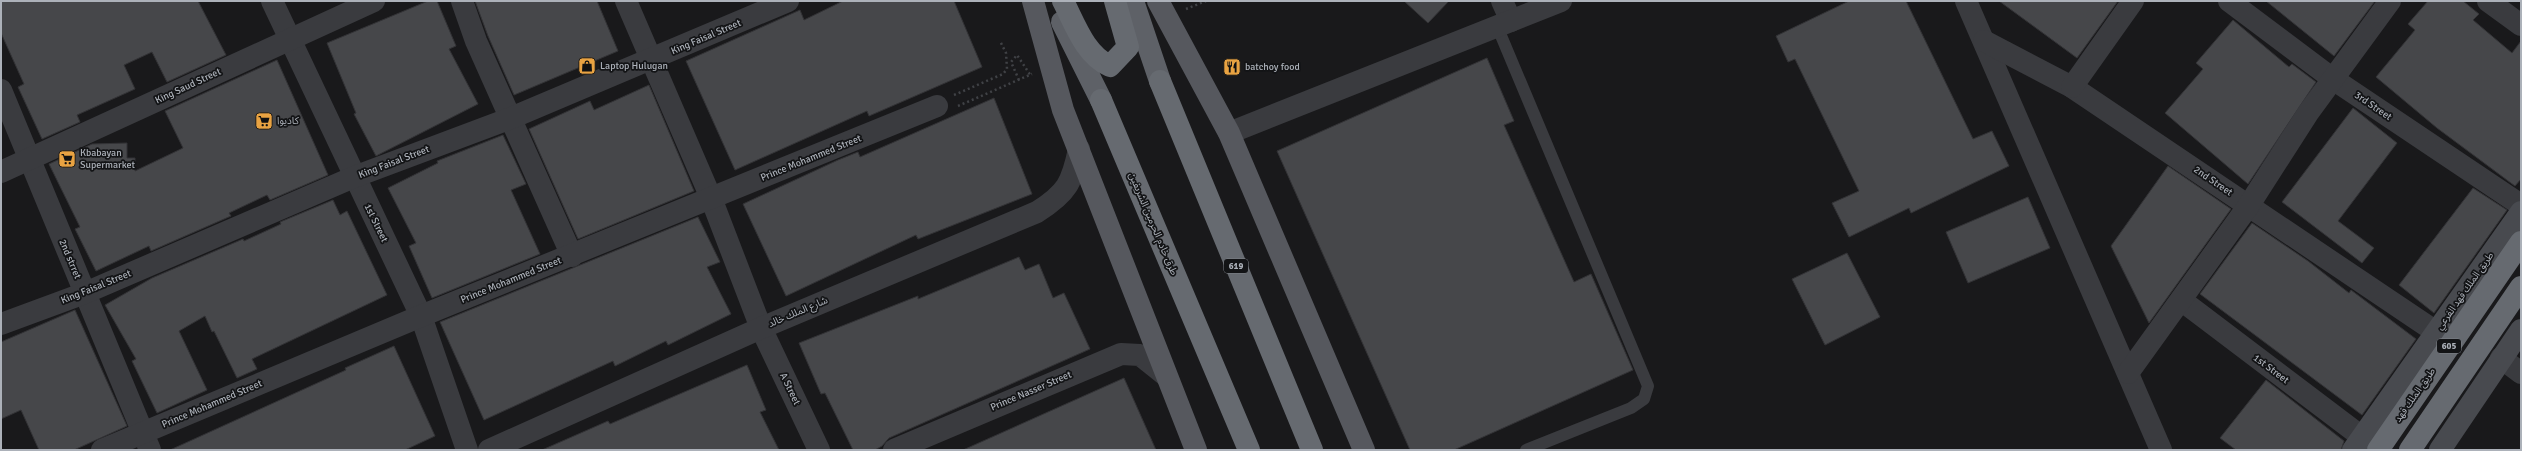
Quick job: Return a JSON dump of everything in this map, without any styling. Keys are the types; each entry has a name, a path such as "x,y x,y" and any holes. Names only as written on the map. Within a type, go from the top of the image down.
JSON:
{"highway":[{"name":"طرق خادم الحرمين الشريفين","path":"1052,1 1101,100 1249,450"},
{"path":"1063,1 1083,41 1099,62 1110,66 1128,47 1115,1"},
{"name":"619","path":"1133,1 1160,81 1312,450"},
{"name":"طريق الملك فهد","path":"2364,446 2521,242"},
{"name":"605","path":"2410,450 2521,287"}],"main road":[{"path":"1033,1 1063,110 1194,448"},
{"path":"1158,1 1229,134 1364,450"},
{"name":"طريق الملك فهد الفرعي","path":"2364,446 2436,332 2521,212"},
{"path":"2440,450 2521,330"}],"street":[{"name":"1st Street","path":"272,1 421,316 467,450"},
{"name":"King Saud Street","path":"1,172 28,161 290,38 374,1"},
{"path":"462,1 476,41 512,118 572,256"},
{"name":"A Street","path":"626,1 711,198 761,328 819,450"},
{"name":"King Faisal Street","path":"1,324 85,293 354,177 512,118 652,60 788,1"},
{"path":"1502,1 1504,24"},
{"path":"1229,134 1561,1"},
{"path":"1966,1 2161,450"},
{"path":"2072,87 2133,1"},
{"name":"3rd Street","path":"2229,1 2333,79 2521,205"},
{"path":"2128,373 2248,205 2308,113 2390,1"},
{"path":"2488,1 2521,25"},
{"name":"2nd Street","path":"1984,41 2072,87 2436,332"},
{"name":"2nd strret","path":"1,90 28,161 85,293 146,442"},
{"name":"Prince Mohammed Street","path":"102,450 146,442 421,316 572,256 929,109"},
{"name":"شارع الملك خالد","path":"489,450 761,328 1037,212 1052,203 1066,189 1073,179 1078,149"},
{"name":"1st Street","path":"2180,300 2364,446"},
{"name":"Prince Nasser Street","path":"894,450 1121,354 1140,355 1165,375"},
{"path":"2501,358 2521,373"}],"lane":[{"path":"1504,24 1648,386 1644,399 1632,408 1526,450"}],"path":[{"path":"1019,80 1011,62 1017,55 1022,60 1033,81"}],"building":[{"path":"1,1 198,1 226,55 167,82 152,52 124,65 135,89 77,115 80,122 42,139 18,87 24,84 1,33"},
{"path":"428,1 437,1 456,46 449,49 478,104 376,156 354,114 356,113 327,43"},
{"path":"475,1 597,1 618,51 514,95 488,36"},
{"path":"843,1 954,1 982,67 869,116 867,111 735,170 686,61 800,10 804,20"},
{"path":"1404,1 1449,1 1428,23"},
{"path":"1849,1 1906,1 1973,139 1992,131 2009,166 1911,213 1909,208 1849,237 1832,203 1859,191 1795,59 1788,62 1776,36"},
{"path":"1999,1 2118,1 2077,58"},
{"path":"2266,1 2375,1 2334,56"},
{"path":"2428,1 2463,1 2479,14 2473,20 2512,53 2521,41 2521,179 2515,186 2437,128 2376,77 2415,30 2408,24"},
{"path":"2233,20 2289,67 2292,64 2316,82 2248,184 2165,113 2203,69 2196,63"},
{"path":"1487,58 1514,121 1504,125 1574,282 1591,274 1633,370 1454,450 1410,450 1277,151"},
{"path":"277,60 328,175 270,200 267,195 229,213 231,216 151,251 149,246 96,271 75,229 80,227 49,164 92,144 127,143 127,158 135,158 135,171 183,148 165,111"},
{"path":"649,85 694,191 578,239 529,129 590,101 594,110"},
{"path":"994,98 1032,194 918,239 916,235 786,296 743,204 838,160 858,152 860,157"},
{"path":"2353,108 2397,143 2338,221 2374,248 2362,263 2282,202"},
{"path":"503,135 526,184 511,190 540,254 432,298 409,246 416,243 388,188 438,163 437,161"},
{"path":"2168,166 2231,209 2149,323 2111,246"},
{"path":"2473,188 2507,210 2434,313 2399,285"},
{"path":"2028,197 2050,248 1968,283 1946,232"},
{"path":"333,200 340,215 347,211 387,295 252,359 257,369 237,378 205,316 179,331 207,390 157,413 132,361 136,359 105,305 152,278 243,239 244,241 281,224 280,222"},
{"path":"698,217 720,262 707,267 731,314 668,345 666,341 615,366 613,361 484,420 440,322"},
{"path":"2252,223 2308,261 2349,293 2351,290 2416,339 2362,415 2200,294"},
{"path":"1847,253 1880,317 1825,345 1792,279"},
{"path":"1019,257 1025,270 1039,264 1053,298 1064,293 1090,349 889,438 882,446 875,450 853,450 825,393 821,394 799,343 918,296 918,299"},
{"path":"75,310 127,426 74,450 39,450 21,410 1,419 1,342"},
{"path":"394,346 435,436 405,450 170,450 346,370 345,368"},
{"path":"747,365 766,410 760,412 779,450 542,450 608,421 610,424"},
{"path":"1124,378 1156,450 963,450"},
{"path":"2266,380 2344,441 2341,450 2236,450 2220,438"}],"place":[{"name":"Laptop Hulugan","path":"587,66"},
{"name":"batchoy food","path":"1232,67"},
{"name":"كاديوا","path":"264,121"},
{"name":"Kbabayan Supermarket","path":"67,159"}]}
